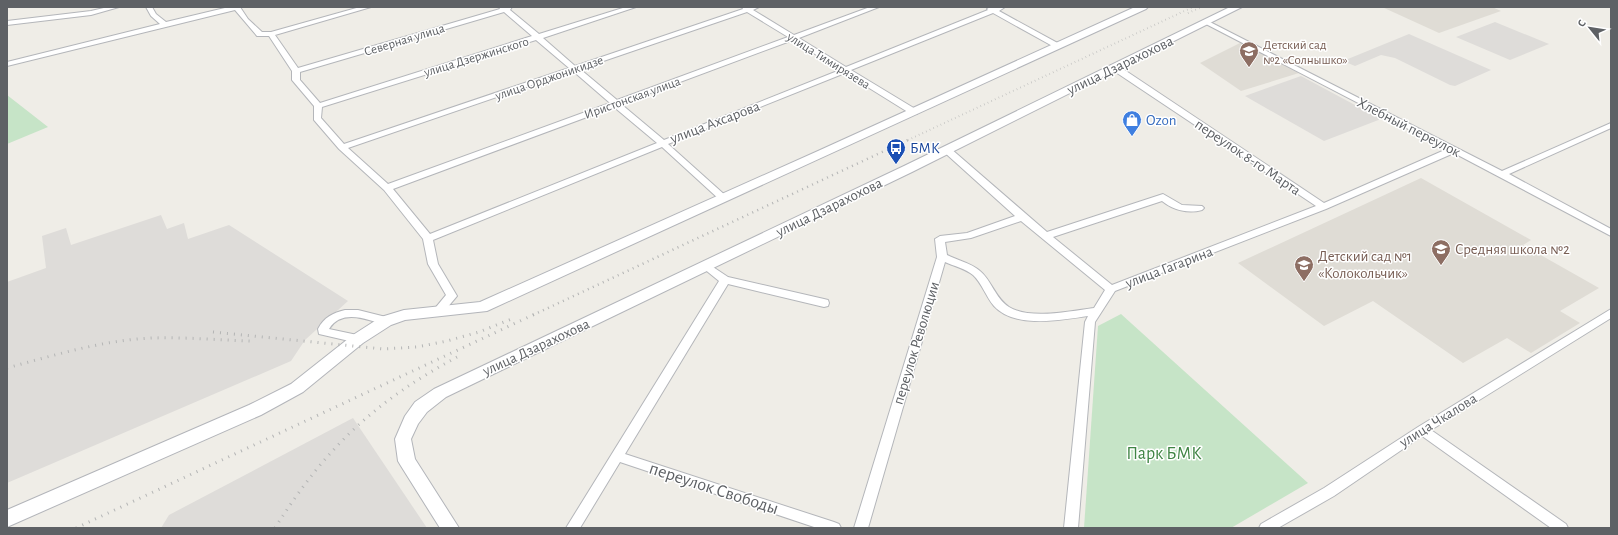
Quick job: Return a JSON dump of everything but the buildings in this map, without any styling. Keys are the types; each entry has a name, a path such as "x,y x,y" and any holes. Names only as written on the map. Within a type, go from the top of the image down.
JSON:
{"street":[{"path":"55,18 60,7"},
{"path":"7,22 55,18 91,13 116,7"},
{"path":"149,7 153,15 165,25"},
{"path":"7,64 236,7 260,34 271,34 368,7"},
{"name":"улица Дзержинского","path":"318,106 633,7"},
{"name":"Иристонская улица","path":"387,188 876,7"},
{"name":"улица Ахсарова","path":"428,238 662,143 847,71 989,9 1002,7"},
{"path":"7,519 255,410 297,388 358,339 386,321 404,316 482,307 1143,7"},
{"name":"улица Дзарахохова","path":"450,528 407,461 403,439 411,421 421,408 440,393 947,150 1237,7"},
{"path":"506,8 537,37 662,143 723,198"},
{"name":"Северная улица","path":"296,71 506,8"},
{"name":"улица Тимирязева","path":"750,8 794,38 914,112"},
{"name":"улица Орджоникидзе","path":"342,146 750,8"},
{"path":"989,9 1058,46"},
{"name":"Хлебный переулок","path":"1206,22 1502,174 1611,233"},
{"path":"271,34 296,71 296,80 318,106 317,118 342,146 387,188 428,238 433,264 452,296 437,312"},
{"name":"переулок 8-го Марта","path":"1114,67 1323,207"},
{"path":"1502,174 1611,125"},
{"path":"947,150 1022,217 1111,290"},
{"name":"улица Гагарина","path":"1071,528 1090,322 1111,290 1323,207 1454,150"},
{"path":"1045,236 1162,197 1170,204 1191,210 1199,208"},
{"name":"переулок Революции","path":"861,528 942,257 940,239 968,236 1022,217"},
{"path":"942,257 977,272 992,296 1005,309 1019,314 1050,317 1097,311"},
{"path":"707,266 725,280 824,303"},
{"path":"573,528 725,280"},
{"path":"358,339 323,331 325,324 338,314 347,312 386,321"},
{"name":"улица Чкалова","path":"1266,528 1329,492 1422,430 1611,313"},
{"path":"1422,430 1561,528"},
{"name":"переулок Свободы","path":"617,456 834,528"}],"shaded area":[{"path":"1382,7 1492,7 1501,11 1439,33"},
{"path":"1495,22 1549,44 1510,60 1456,37"},
{"path":"1409,34 1491,70 1455,86 1450,85 1395,58 1381,55 1355,66 1343,61"},
{"name":"Детский сад №2 «Солнышко»","path":"1242,42 1299,73 1241,91 1200,63"},
{"path":"1301,76 1381,119 1324,141 1245,96"},
{"name":"Средняя школа №2","path":"1421,178 1531,240 1523,245 1599,288 1560,311 1580,323 1531,353 1507,338 1463,363 1373,301 1324,326 1238,263"},
{"path":"161,215 167,229 184,223 188,239 229,225 348,301 305,340 291,361 7,483 7,282 46,268 42,236 66,228 71,245"},
{"path":"353,418 427,528 161,528 169,515"}],"green space":[{"path":"7,95 48,127 7,144"},
{"name":"Парк БМК","path":"1121,314 1308,483 1231,528 1084,528 1098,326"}],"railway":[{"path":"908,140 1193,7"},
{"path":"1188,13 1202,7"},
{"path":"533,315 910,139"},
{"path":"76,528 535,314"},
{"path":"213,332 383,349 417,347 447,341 479,332 514,318"},
{"path":"7,368 61,353 134,339 177,338 250,341"},
{"path":"275,528 313,473 355,428 402,390 459,356"}],"place":[{"name":"Детский сад №2 «Солнышко»","path":"1249,68"},
{"name":"Ozon","path":"1132,137"},
{"name":"БМК","path":"896,165"},
{"name":"Средняя школа №2","path":"1441,266"},
{"name":"Детский сад №1 «Колокольчик»","path":"1304,282"}]}
